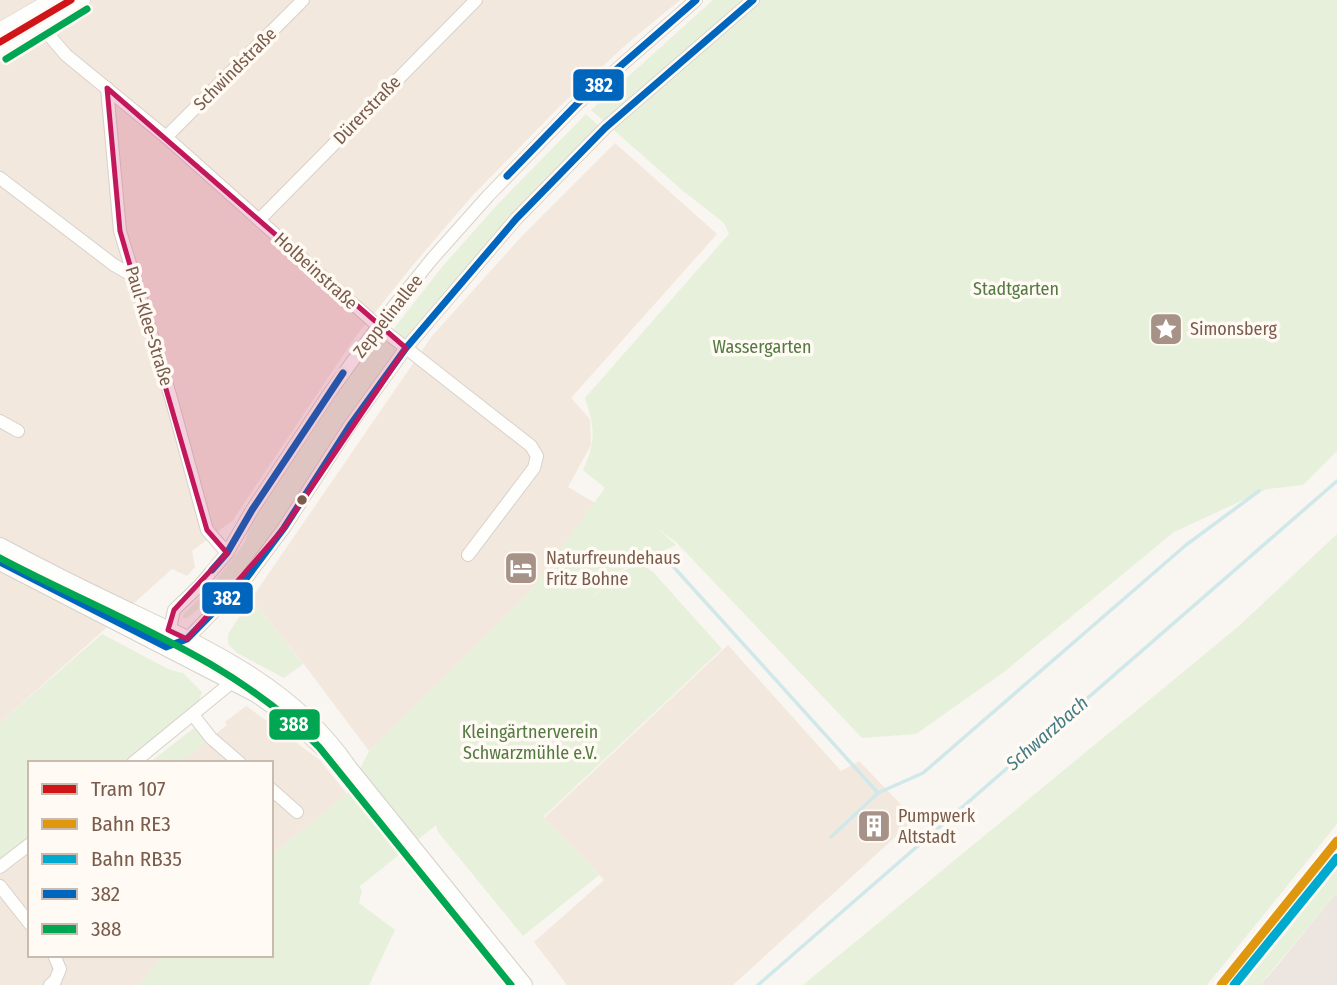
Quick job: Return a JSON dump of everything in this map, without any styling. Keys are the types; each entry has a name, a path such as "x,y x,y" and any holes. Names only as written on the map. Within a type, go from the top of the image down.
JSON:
{"main road":[{"path":"0,32 55,0"},
{"path":"0,50 81,0"}],"street":[{"name":"Schwindstraße","path":"166,137 303,0"},
{"name":"Dürerstraße","path":"259,220 476,0"},
{"name":"Zeppelinallee","path":"166,647 174,610 227,553 302,433 378,326 460,228 532,149 598,86 696,0"},
{"name":"Zeppelinallee","path":"166,647 187,639 244,580 284,528 351,424 406,348 516,219 561,172 678,63 753,0"},
{"name":"Holbeinstraße","path":"41,26 66,55 166,137 378,326 531,446 537,456 534,468 468,555"},
{"name":"Paul-Klee-Straße","path":"107,88 120,231 171,398 207,530 227,553"},
{"path":"0,178 114,265 135,277"},
{"path":"0,421 18,431"},
{"path":"0,546 187,639 239,676 349,768 372,793 524,985"},
{"path":"0,562 166,647 239,676"},
{"path":"135,761 239,676"},
{"path":"193,715 211,738 238,761"},
{"path":"273,791 297,812"},
{"path":"0,867 28,846"},
{"path":"0,886 28,921"},
{"path":"50,985 55,981 60,969 55,957"}],"highlighted area":[{"path":"107,88 406,348 284,528 187,639 168,630 174,610 227,553 207,530 120,231"}],"shaded area":[{"path":"0,0 680,0 629,42 560,106 472,196 356,336 233,520 192,551 195,567 187,576 172,569 0,723"},
{"path":"615,143 717,234 571,398 590,419 591,445 568,487 595,503 525,598 369,751 251,599 432,336 522,236"},
{"path":"728,645 841,771 859,761 915,819 733,985 567,985 534,942 604,880 544,818"},
{"path":"246,706 320,760 347,794 273,854 273,761 181,761 227,725 225,722"},
{"path":"28,854 28,957 161,957 140,985 0,985 0,875"},
{"path":"1337,892 1337,985 1260,985 1272,972"}],"green space":[{"name":"Stadtgarten","path":"713,0 1337,0 1337,451 1303,485 1267,489 1174,532 1004,672 916,734 862,738 677,543 657,528 676,545 619,571 584,605 620,572 640,563 654,573 722,649 543,817 599,875 523,936 438,832 436,825 359,887 362,890 359,903 395,930 369,985 140,985 161,957 273,957 273,854 347,794 369,751 525,598 605,488 583,470 593,434 585,398 729,234 724,223 683,191 591,110"},
{"path":"586,114 604,131 459,283 256,558 230,584 187,618 183,618 211,587 245,542 254,511 379,327 389,335 442,267 498,204"},
{"path":"1337,534 1337,824 1207,985 803,985 1239,626"},
{"path":"251,599 303,664 284,678 237,653 228,644 228,634"},
{"path":"102,634 170,670 183,673 202,692 198,703 128,761 28,761 28,840 0,861 0,723"},
{"path":"194,728 207,741 181,761 152,761"},
{"path":"1337,864 1337,892 1260,985 1238,985"}],"waterway":[{"name":"Schwarzbach","path":"758,985 1337,481"},
{"path":"831,837 878,793 923,773 1186,545 1259,491"},
{"path":"661,553 878,793"}],"tram line":[{"name":"107","path":"0,42 71,0"}],"rail line":[{"name":"RE3","path":"1221,985 1337,841"},
{"name":"RB35","path":"1234,985 1337,858"}],"transit line":[{"name":"382","path":"507,176 578,103 696,0"},
{"name":"382","path":"0,562 166,647 187,639 245,580 284,528 351,424 406,348 516,219 605,128 753,0"},
{"name":"388","path":"6,59 87,9"},
{"name":"382","path":"212,570 227,553 252,510 343,373"},
{"name":"388","path":"0,558 167,640 208,663 284,715 319,747 511,985"}],"place":[{"name":"Simonsberg","path":"1166,329"},
{"name":"Naturfreundehaus Fritz Bohne","path":"521,568"},
{"name":"Pumpwerk Altstadt","path":"874,826"}],"park label":[{"name":"Wassergarten","path":"762,347"},
{"name":"Kleingärtnerverein Schwarzmühle e.V.","path":"530,742"}]}
